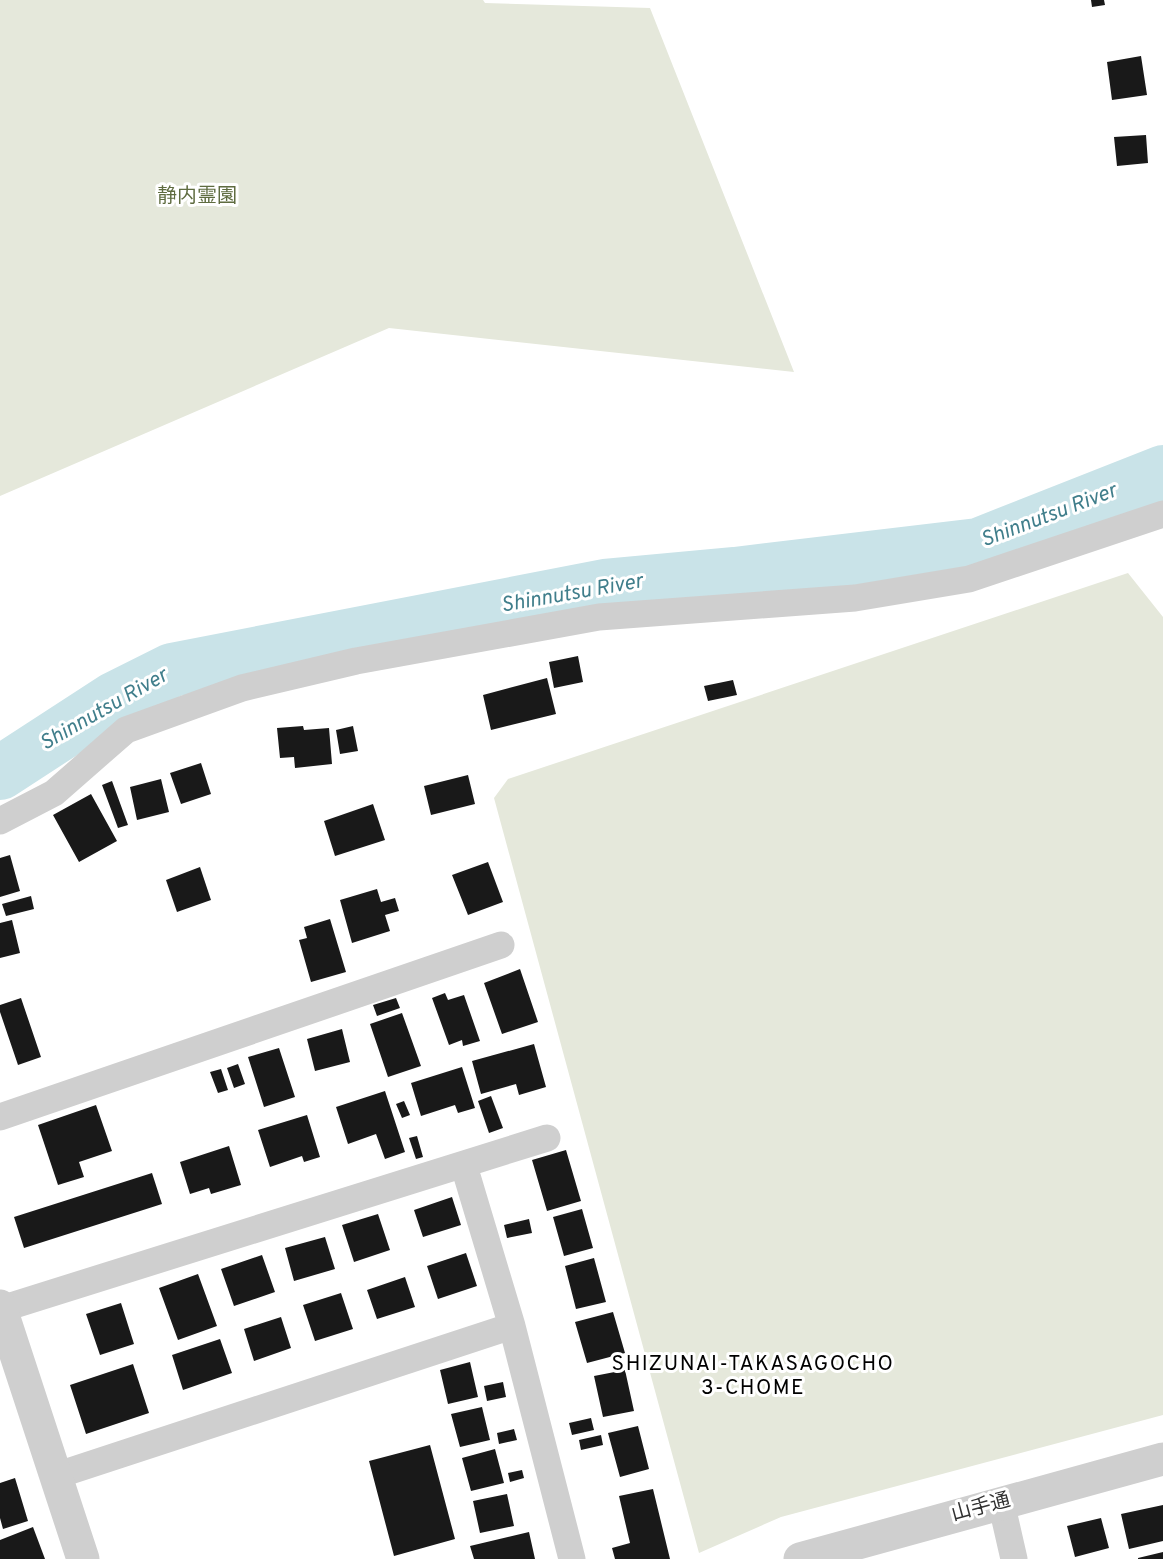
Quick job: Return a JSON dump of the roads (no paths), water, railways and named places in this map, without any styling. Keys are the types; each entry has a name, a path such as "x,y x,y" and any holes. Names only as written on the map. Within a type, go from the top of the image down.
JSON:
{"street":[{"path":"0,821 54,793 126,730 242,687 356,661 599,617 855,598 969,579 1163,514"},
{"path":"0,1117 501,945"},
{"path":"83,1559 0,1307 464,1166 547,1138"},
{"path":"464,1166 512,1326 572,1559"},
{"path":"55,1476 512,1326"},
{"name":"山手通","path":"802,1559 1001,1502 1163,1459"},
{"path":"1001,1502 1014,1559"}],"waterway":[{"name":"Shinnutsu River","path":"0,773 114,699 172,670 605,586 735,574 978,545 1163,472"}],"district":[{"name":"SHIZUNAI-TAKASAGOCHO 3-CHOME","path":"753,1376"}],"park label":[{"name":"静内霊園","path":"197,197"}]}
